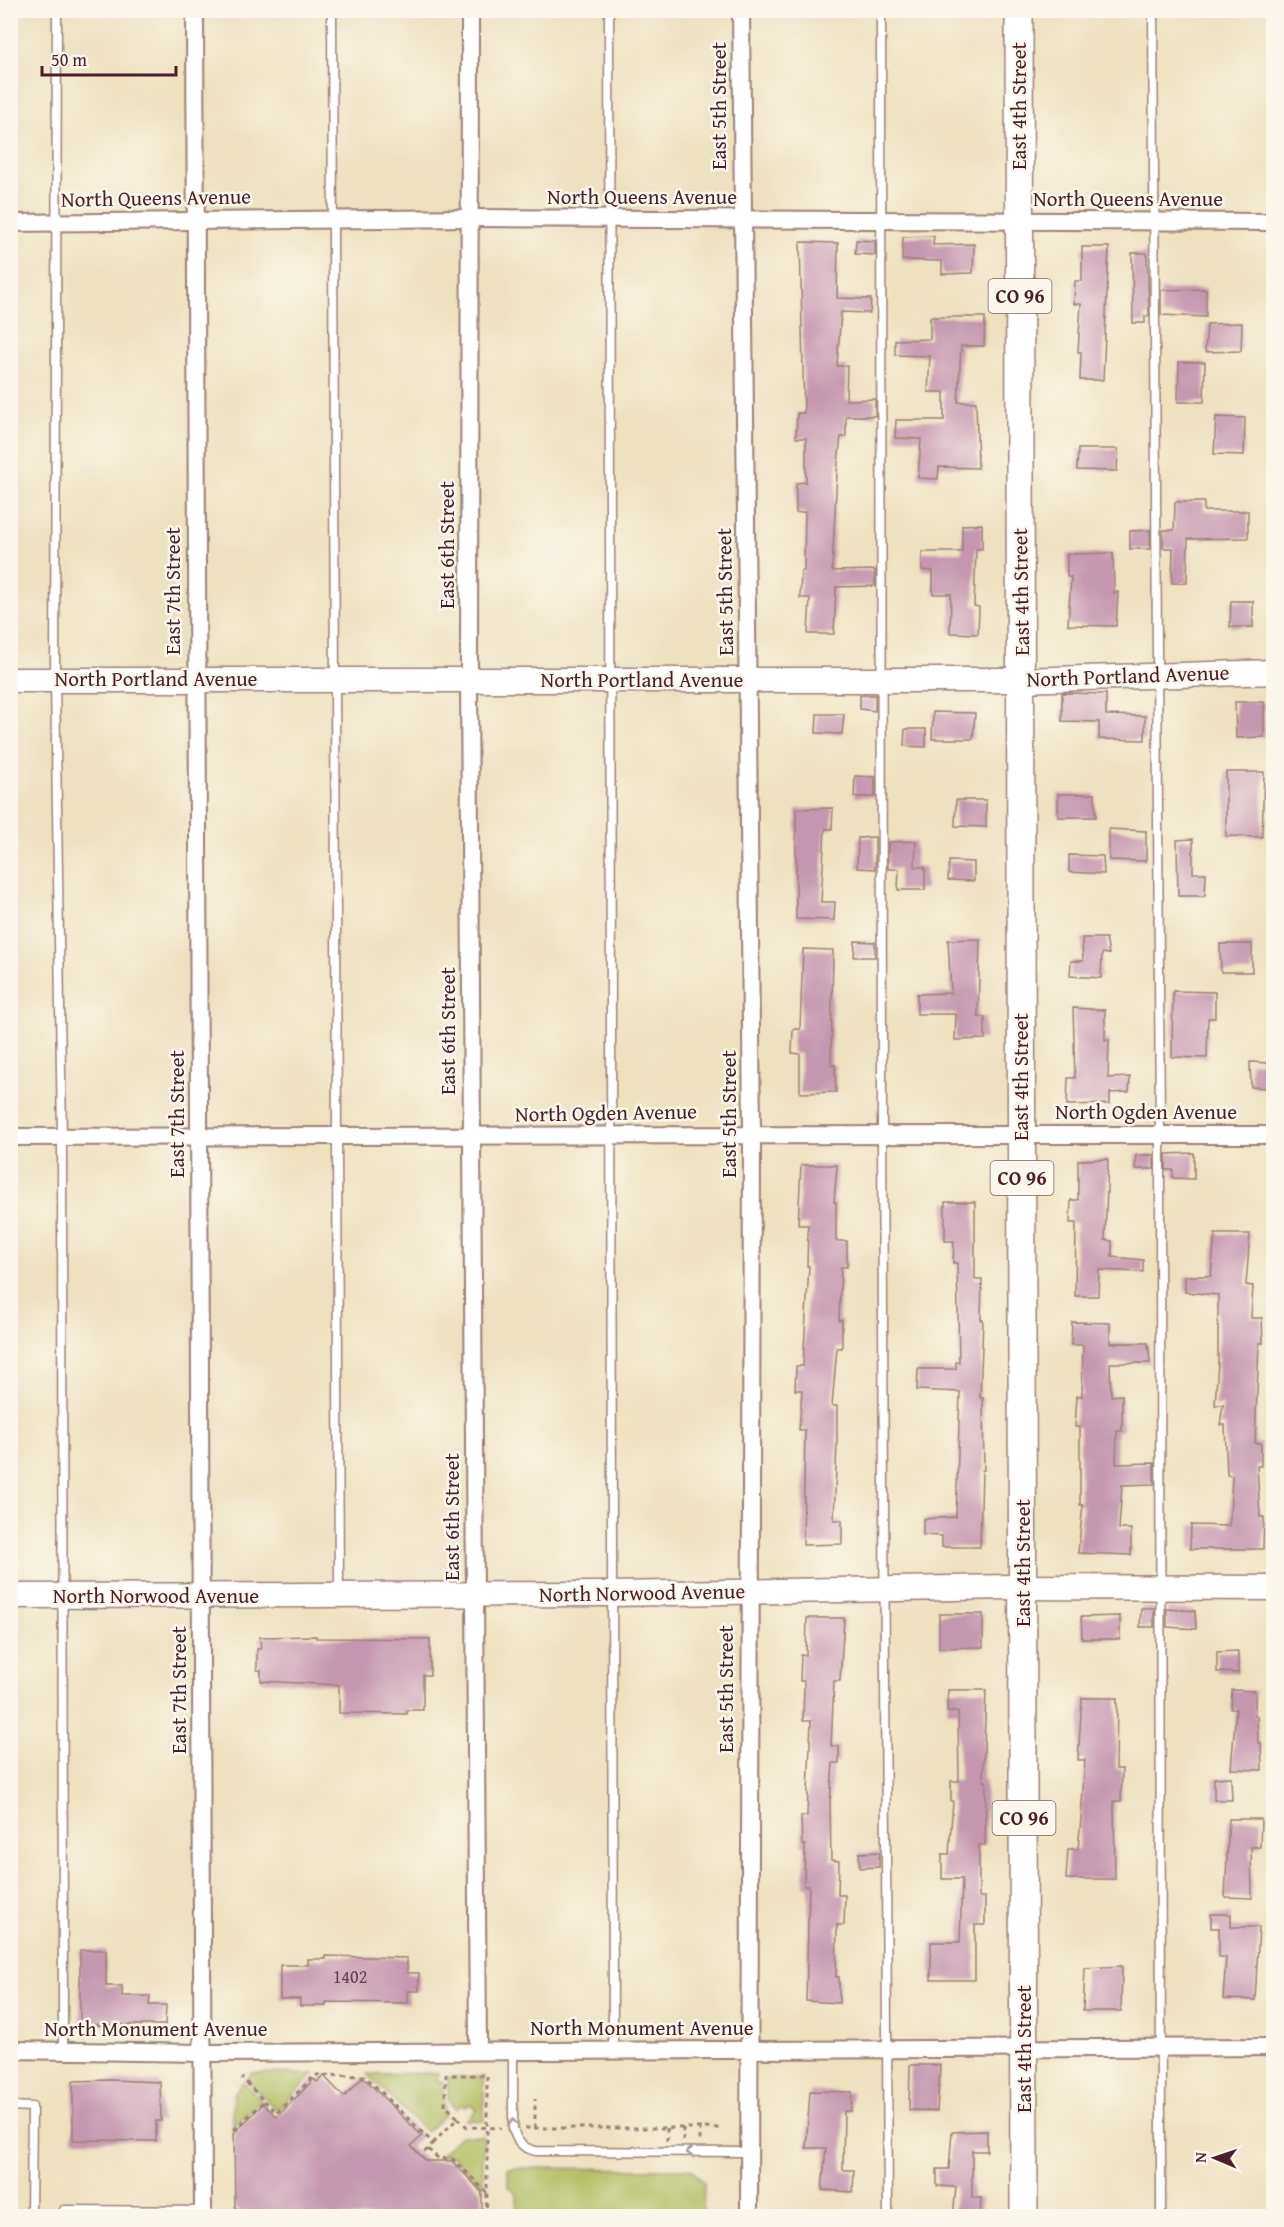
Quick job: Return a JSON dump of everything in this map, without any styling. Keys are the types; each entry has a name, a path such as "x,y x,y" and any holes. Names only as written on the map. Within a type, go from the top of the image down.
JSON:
{"main road":[{"name":"East 4th Street","path":"1019,10 1024,2217"}],"street":[{"name":"East 7th Street","path":"195,10 203,2214"},
{"name":"East 6th Street","path":"470,10 469,681 478,2051"},
{"name":"East 5th Street","path":"741,10 752,1133 749,2217"},
{"name":"North Queens Avenue","path":"10,223 471,218 882,222 1274,222"},
{"name":"North Portland Avenue","path":"10,680 196,681 335,678 469,681 1022,680 1274,672"},
{"name":"North Ogden Avenue","path":"10,1137 337,1138 752,1133 1274,1135"},
{"name":"North Norwood Avenue","path":"10,1596 612,1594 1023,1587 1274,1588"},
{"name":"North Monument Avenue","path":"10,2050 203,2053 1274,2047"}],"lane":[{"path":"57,10 55,679 62,1137 63,2051"},
{"path":"332,10 339,1595"},
{"path":"609,10 613,2050"},
{"path":"881,10 882,1134 888,2217"},
{"path":"1153,10 1160,1134 1161,2217"},
{"path":"513,2051 513,2127 519,2143 536,2151 749,2152"},
{"path":"10,2106 32,2107 31,2217"},
{"path":"64,2210 203,2214"}],"path":[{"path":"486,2217 487,2193 487,2128 487,2075 446,2074 445,2105 467,2127 487,2128 722,2128"},
{"path":"242,2078 277,2114 315,2075 365,2076 433,2144"},
{"path":"535,2098 535,2128"},
{"path":"234,2130 264,2101"},
{"path":"421,2156 458,2118"},
{"path":"428,2149 438,2158 453,2159 487,2193"}],"green space":[{"path":"252,2073 314,2074 277,2110 246,2080"},
{"path":"438,2073 437,2081 443,2081 444,2115 426,2132 367,2074"},
{"path":"448,2077 484,2077 484,2121 466,2120 476,2110 471,2104 464,2107 461,2104 456,2109 448,2101"},
{"path":"243,2082 261,2100 233,2128 233,2094"},
{"path":"460,2136 483,2136 483,2186 453,2157 439,2156"},
{"path":"508,2168 691,2169 704,2182 703,2216 500,2216 500,2212 517,2212 517,2195 508,2186"}],"building":[{"path":"934,236 933,245 974,244 973,273 942,274 942,261 902,260 903,237"},
{"path":"856,240 875,241 875,255 855,254"},
{"path":"800,242 838,243 837,298 871,299 870,313 841,312 837,366 847,366 846,400 875,399 875,416 846,416 846,437 841,437 837,472 832,571 875,570 875,586 836,587 834,634 808,634 810,598 800,598 801,571 804,571 805,512 796,513 796,483 806,482 806,438 796,438 797,413 804,413"},
{"path":"1082,247 1109,247 1103,380 1080,380 1081,352 1078,352 1081,304 1074,304 1075,281 1082,281"},
{"path":"1132,253 1147,253 1149,316 1145,316 1145,323 1133,323"},
{"path":"1206,289 1206,317 1161,315 1161,290"},
{"path":"930,317 985,317 984,346 961,346 958,402 976,402 978,468 939,467 938,479 918,478 921,439 895,438 896,420 944,420 944,392 928,392 930,356 895,355 895,340 930,339"},
{"path":"1242,323 1241,351 1205,352 1207,324"},
{"path":"1179,362 1205,362 1204,402 1178,402"},
{"path":"1216,417 1245,418 1244,455 1214,454"},
{"path":"1078,449 1118,449 1117,471 1077,470"},
{"path":"1175,502 1204,502 1204,511 1248,511 1248,538 1188,539 1187,583 1172,583 1173,548 1163,548 1163,530 1174,530"},
{"path":"982,524 982,549 976,549 974,606 979,607 978,634 950,633 951,594 933,594 933,571 922,570 922,552 962,552 962,525"},
{"path":"1150,530 1150,549 1130,549 1130,531"},
{"path":"1113,553 1114,593 1118,592 1116,626 1068,625 1071,577 1067,577 1067,554"},
{"path":"1231,601 1253,601 1253,627 1230,627"},
{"path":"1062,693 1106,694 1106,715 1145,716 1145,740 1099,739 1099,722 1062,721"},
{"path":"860,695 875,695 875,711 860,709"},
{"path":"1235,702 1264,702 1264,737 1236,738"},
{"path":"933,712 975,713 973,739 932,739"},
{"path":"817,714 844,714 842,734 816,733"},
{"path":"905,729 926,729 926,747 904,746"},
{"path":"1226,772 1264,772 1262,837 1226,836"},
{"path":"855,776 875,777 875,797 854,797"},
{"path":"1058,794 1095,794 1096,817 1058,817"},
{"path":"956,800 986,800 986,827 955,826"},
{"path":"833,808 832,829 825,829 821,902 835,902 834,920 796,919 796,809"},
{"path":"1109,829 1146,831 1146,861 1109,860"},
{"path":"875,837 875,869 857,868 858,838"},
{"path":"1193,839 1193,873 1206,873 1205,896 1178,896 1177,840"},
{"path":"916,841 915,867 925,867 925,890 898,890 899,869 888,869 888,842"},
{"path":"1069,855 1103,856 1104,874 1069,872"},
{"path":"949,861 974,862 974,881 948,880"},
{"path":"1082,938 1106,938 1109,954 1102,953 1101,978 1070,976 1071,961 1083,961"},
{"path":"980,939 978,1017 985,1017 985,1039 955,1040 956,1014 917,1014 917,994 951,993 948,940"},
{"path":"855,941 875,942 875,957 854,957"},
{"path":"1220,944 1252,944 1252,972 1221,972"},
{"path":"803,949 833,950 831,1065 835,1065 836,1092 800,1093 800,1054 792,1053 793,1029 800,1029"},
{"path":"1173,991 1215,992 1215,1018 1208,1018 1207,1058 1172,1057"},
{"path":"1073,1008 1105,1010 1105,1040 1109,1040 1108,1078 1130,1077 1129,1092 1110,1093 1110,1104 1067,1105 1068,1078 1075,1078"},
{"path":"1250,1062 1268,1063 1269,1088 1251,1087"},
{"path":"1194,1153 1194,1179 1173,1178 1173,1170 1166,1170 1166,1154"},
{"path":"1136,1155 1154,1155 1154,1169 1135,1169"},
{"path":"1108,1159 1105,1240 1112,1241 1112,1257 1143,1260 1143,1272 1099,1270 1098,1296 1075,1296 1076,1223 1070,1223 1071,1200 1078,1200 1078,1160"},
{"path":"801,1165 837,1165 834,1202 836,1202 836,1241 847,1241 847,1267 841,1267 839,1321 842,1320 842,1348 837,1348 832,1406 837,1406 834,1520 842,1520 842,1544 803,1545 805,1430 799,1430 802,1390 795,1390 796,1366 803,1366 809,1266 807,1266 808,1225 798,1225"},
{"path":"945,1202 975,1202 975,1279 982,1279 981,1320 983,1320 980,1398 983,1398 984,1470 982,1470 980,1547 942,1547 942,1536 923,1535 923,1519 956,1517 960,1392 917,1390 918,1369 956,1369 956,1362 959,1362 957,1263 953,1263 954,1241 945,1241"},
{"path":"1215,1234 1250,1234 1246,1285 1253,1286 1251,1318 1262,1318 1263,1343 1259,1343 1255,1443 1261,1443 1261,1466 1257,1466 1260,1517 1264,1517 1263,1549 1190,1549 1191,1525 1229,1526 1230,1517 1232,1476 1227,1475 1225,1425 1220,1425 1223,1405 1215,1405 1218,1363 1218,1295 1185,1292 1185,1276 1211,1276"},
{"path":"1072,1322 1110,1323 1110,1343 1148,1343 1150,1363 1110,1363 1111,1396 1122,1395 1122,1431 1117,1431 1116,1464 1154,1463 1154,1484 1122,1485 1119,1529 1131,1529 1131,1555 1078,1553 1083,1505 1080,1505 1080,1427 1075,1427 1077,1396 1082,1396 1083,1345 1071,1345"},
{"path":"1141,1608 1154,1608 1154,1627 1140,1627"},
{"path":"1167,1609 1195,1611 1196,1629 1167,1627"},
{"path":"939,1614 983,1614 983,1647 939,1648"},
{"path":"1120,1616 1120,1639 1082,1639 1081,1617"},
{"path":"807,1618 844,1618 840,1681 834,1681 831,1746 839,1746 839,1763 833,1763 830,1802 831,1860 839,1861 838,1895 845,1895 844,1925 837,1925 836,1977 839,1977 839,2003 806,2001 809,1886 804,1886 805,1845 802,1845 801,1816 807,1816 811,1721 803,1721 804,1681 800,1681 801,1655 806,1655"},
{"path":"316,1636 316,1638 430,1639 430,1675 423,1675 423,1710 407,1710 407,1714 339,1713 339,1685 261,1681 261,1670 257,1670 257,1649 261,1649 260,1637"},
{"path":"1238,1651 1238,1673 1217,1672 1217,1652"},
{"path":"948,1690 986,1690 983,1781 986,1781 985,1845 979,1845 979,1897 985,1897 985,1925 975,1925 975,1980 931,1980 931,1942 960,1942 962,1879 942,1879 942,1854 949,1854 953,1801 951,1801 951,1781 959,1781 958,1712 947,1712"},
{"path":"1232,1690 1255,1691 1255,1716 1257,1716 1258,1743 1261,1743 1262,1770 1231,1769 1236,1709 1231,1709"},
{"path":"1082,1698 1117,1698 1116,1769 1122,1769 1121,1801 1114,1801 1115,1879 1066,1879 1068,1849 1078,1849 1081,1819 1085,1760 1078,1760"},
{"path":"1231,1777 1232,1800 1214,1800 1214,1778"},
{"path":"1229,1819 1261,1819 1260,1847 1251,1847 1252,1898 1225,1897"},
{"path":"879,1852 879,1867 860,1868 859,1853"},
{"path":"1211,1914 1231,1914 1231,1927 1259,1927 1255,2000 1223,1999 1226,1957 1219,1957 1219,1928 1211,1928"},
{"path":"80,1950 106,1950 106,1986 122,1986 122,1996 150,1996 149,2005 166,2005 165,2025 80,2025"},
{"path":"326,1956 407,1958 407,1973 419,1973 419,1991 408,1991 408,2003 326,2002 326,2006 300,2006 300,1999 280,1999 280,1965 308,1965 308,1959 326,1959"},
{"path":"1122,1966 1121,2011 1083,2011 1085,1968"},
{"path":"910,2065 940,2065 937,2111 909,2110"},
{"path":"324,2076 344,2097 363,2077 422,2136 411,2146 426,2161 452,2161 482,2192 482,2210 476,2217 245,2217 235,2207 234,2133 263,2104 277,2117 314,2079 317,2082"},
{"path":"73,2081 160,2082 161,2121 156,2121 156,2141 73,2140"},
{"path":"810,2091 852,2092 851,2111 844,2111 843,2170 854,2170 853,2192 822,2190 826,2148 806,2148"},
{"path":"987,2131 987,2151 972,2151 972,2198 981,2198 980,2217 953,2217 956,2187 937,2186 937,2169 949,2169 952,2132"}]}
